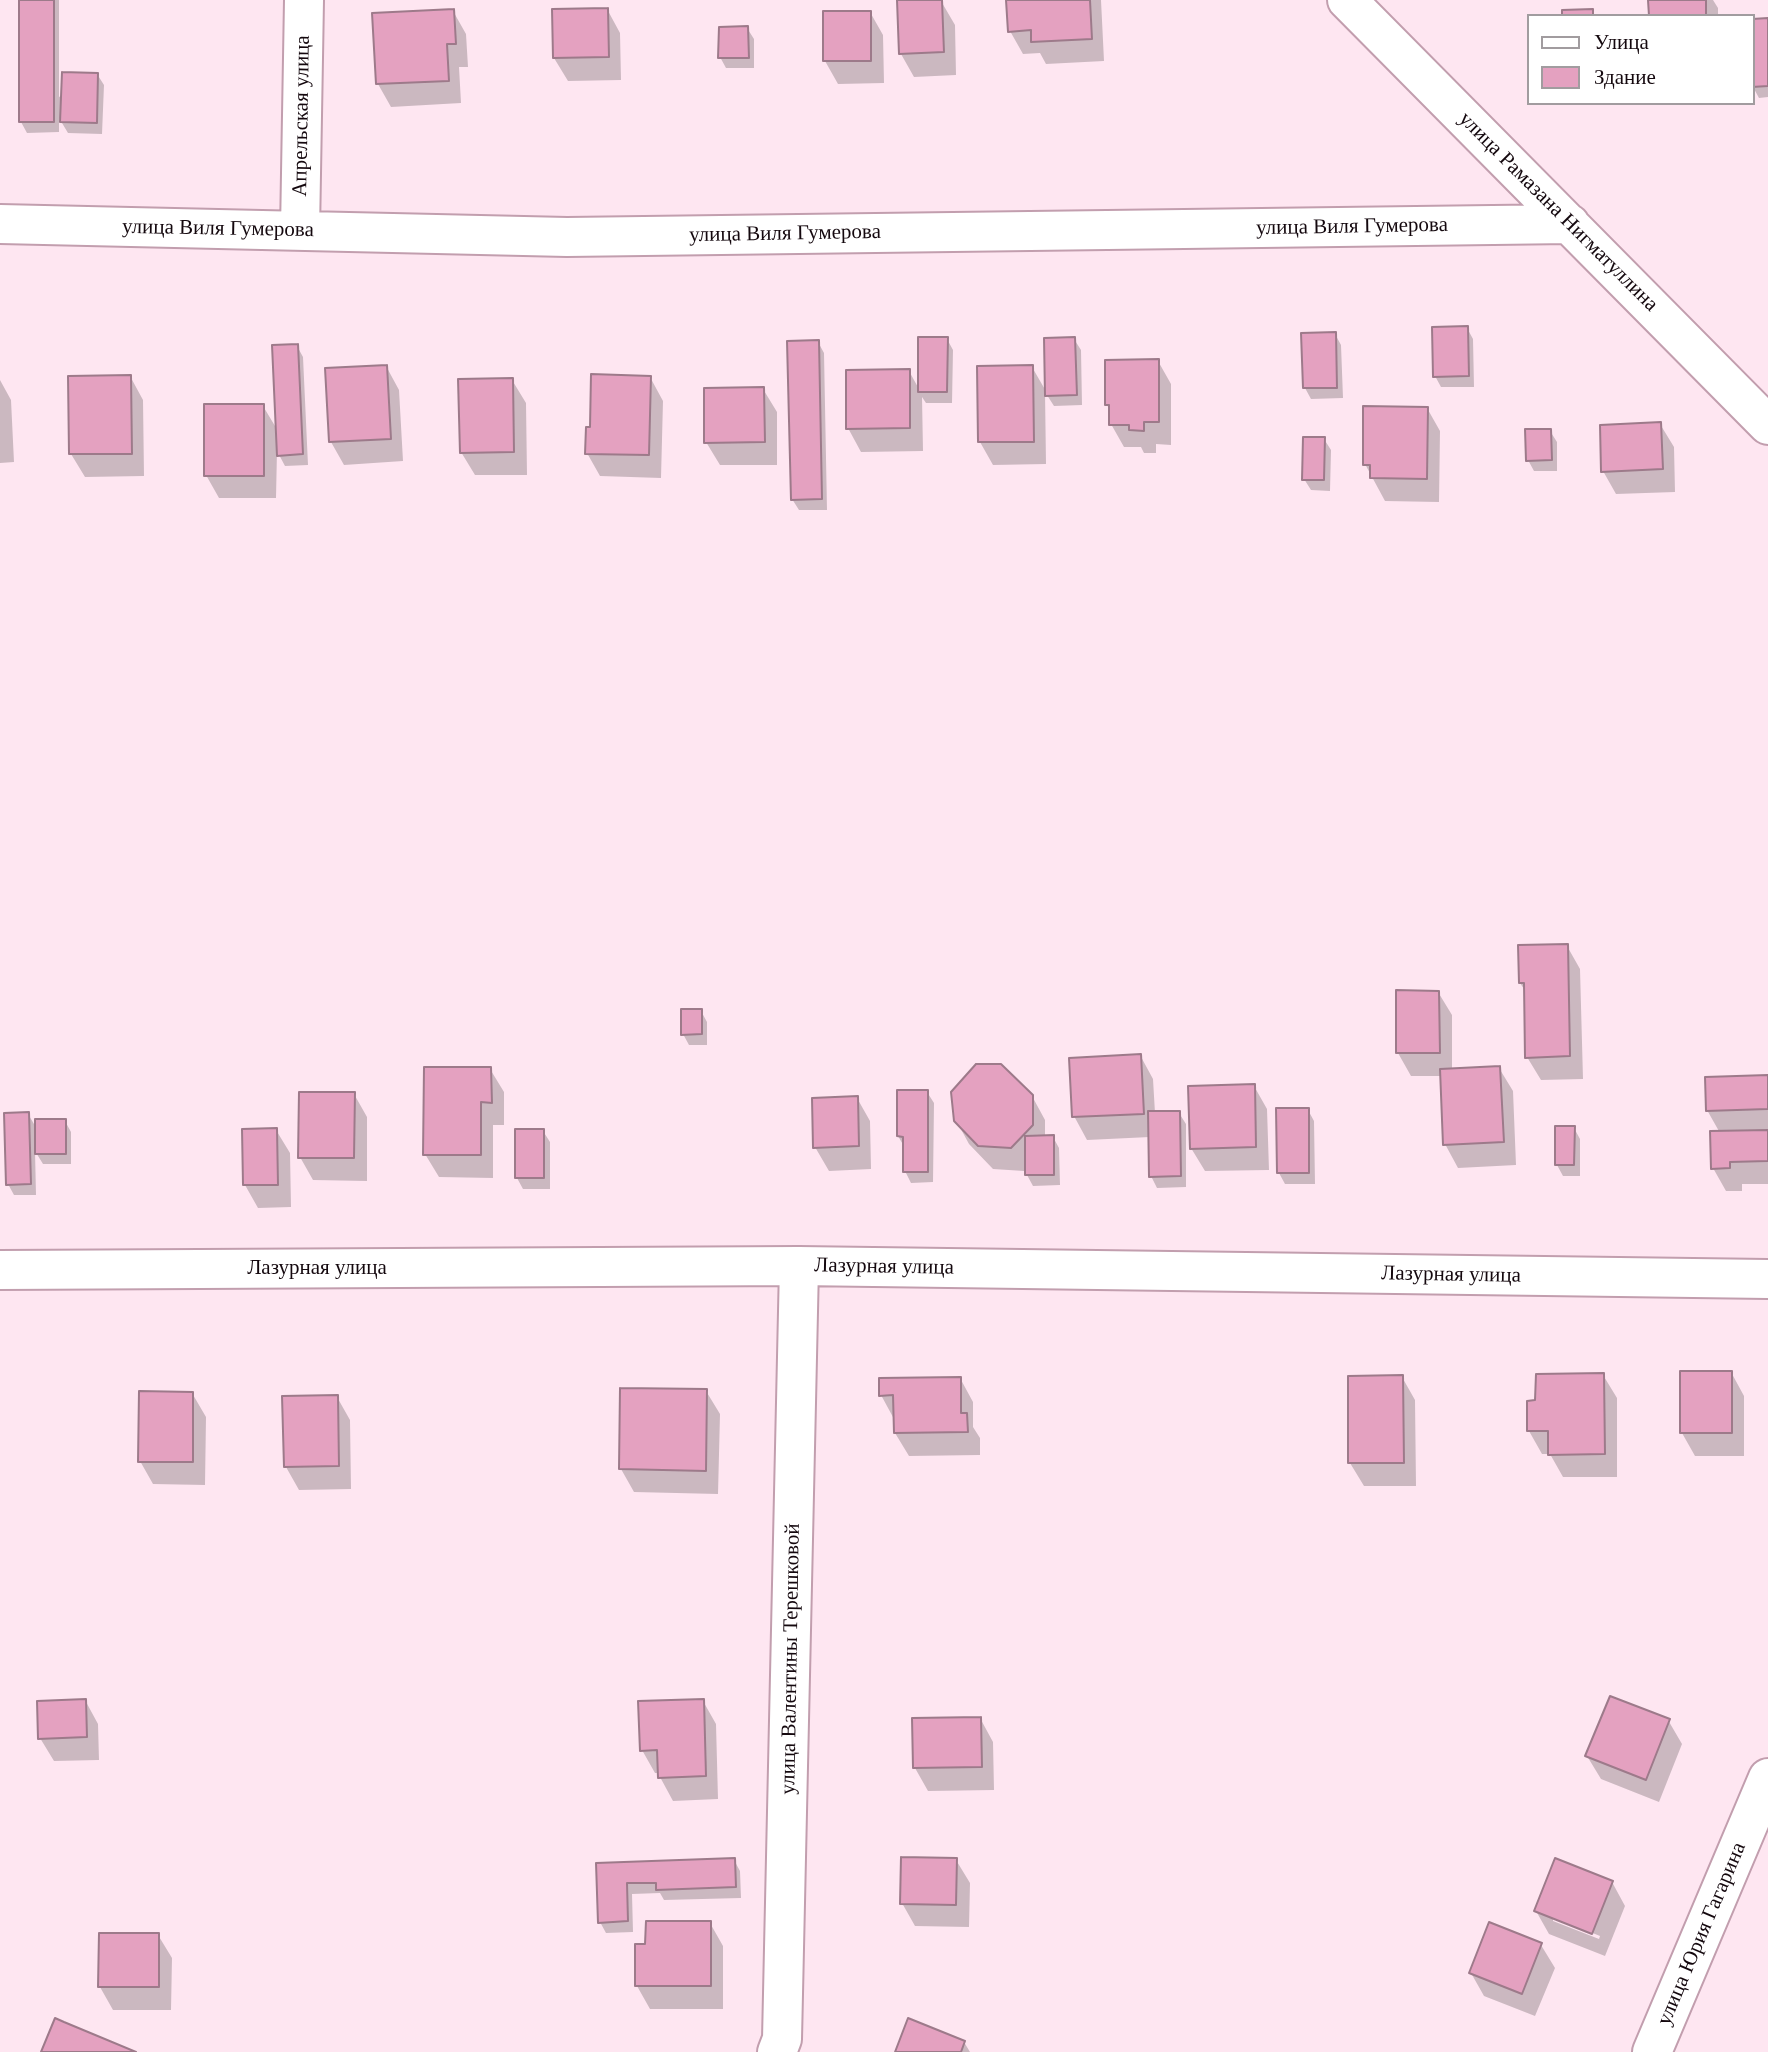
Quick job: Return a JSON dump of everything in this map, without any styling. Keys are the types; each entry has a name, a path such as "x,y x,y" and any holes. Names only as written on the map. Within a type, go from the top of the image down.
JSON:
{"street":[{"name":"Апрельская улица","path":"300,231 304,0"},
{"name":"улица Рамазана Нигматуллина","path":"1347,0 1768,425"},
{"name":"улица Виля Гумерова","path":"0,224 567,237 1570,224"},
{"name":"Лазурная улица","path":"0,1270 799,1266 1768,1279"},
{"name":"улица Валентины Терешковой","path":"777,2052 782,2039 799,1266"},
{"name":"улица Юрия Гагарина","path":"1652,2052 1768,1778"}],"building":[{"path":"19,0 54,0 54,122 19,122"},
{"path":"897,0 942,0 944,52 899,54"},
{"path":"1006,0 1090,0 1092,39 1031,42 1031,30 1008,32"},
{"path":"1648,0 1706,0 1706,14 1649,14"},
{"path":"608,8 609,57 553,58 552,9"},
{"path":"454,9 456,44 447,44 449,81 376,84 372,13"},
{"path":"1593,9 1593,14 1562,14 1562,10"},
{"path":"823,11 871,11 871,61 823,61"},
{"path":"1768,18 1768,86 1754,87 1754,19"},
{"path":"748,26 749,58 718,58 719,27"},
{"path":"62,72 98,73 97,123 60,122"},
{"path":"1468,326 1469,376 1433,377 1432,327"},
{"path":"1336,332 1337,388 1303,388 1301,333"},
{"path":"918,337 948,337 947,392 918,392"},
{"path":"1075,337 1077,395 1045,396 1044,338"},
{"path":"819,340 822,499 791,500 787,341"},
{"path":"298,344 303,454 277,456 272,345"},
{"path":"1159,359 1159,422 1144,422 1144,431 1129,430 1129,425 1109,425 1109,405 1105,405 1105,360"},
{"path":"387,365 391,439 329,442 325,368"},
{"path":"1033,365 1034,442 978,442 977,366"},
{"path":"910,369 910,428 846,429 846,370"},
{"path":"591,374 651,376 649,455 585,454 586,427 590,427"},
{"path":"131,375 132,454 69,454 68,376"},
{"path":"513,378 514,452 460,453 458,379"},
{"path":"764,387 765,442 704,443 704,388"},
{"path":"204,404 264,404 264,476 204,476"},
{"path":"1363,406 1428,407 1427,479 1370,478 1370,465 1363,465"},
{"path":"1661,422 1663,469 1601,472 1600,425"},
{"path":"1525,429 1551,429 1552,460 1526,461"},
{"path":"1303,437 1325,437 1324,480 1302,480"},
{"path":"1568,944 1570,1056 1525,1058 1524,983 1519,983 1518,945"},
{"path":"1396,990 1439,991 1440,1053 1396,1053"},
{"path":"681,1009 702,1009 702,1034 681,1035"},
{"path":"1141,1054 1144,1114 1072,1117 1069,1058"},
{"path":"976,1064 1001,1064 1033,1095 1033,1125 1011,1148 978,1146 954,1121 951,1092"},
{"path":"1500,1066 1504,1142 1443,1145 1440,1069"},
{"path":"424,1067 491,1067 492,1103 481,1102 481,1155 423,1155"},
{"path":"1768,1075 1768,1109 1706,1111 1705,1077"},
{"path":"1255,1084 1256,1147 1190,1149 1188,1086"},
{"path":"897,1090 928,1090 928,1172 903,1172 903,1137 897,1136"},
{"path":"299,1092 355,1092 354,1158 298,1158"},
{"path":"858,1096 859,1146 813,1148 812,1098"},
{"path":"1276,1108 1309,1108 1309,1173 1277,1173"},
{"path":"1148,1111 1180,1111 1181,1176 1149,1177"},
{"path":"29,1112 31,1184 6,1185 4,1113"},
{"path":"35,1119 66,1119 66,1154 35,1154"},
{"path":"1555,1126 1575,1126 1574,1165 1555,1165"},
{"path":"277,1128 278,1185 243,1185 242,1129"},
{"path":"515,1129 544,1129 544,1178 515,1178"},
{"path":"1768,1130 1768,1161 1730,1162 1730,1168 1711,1169 1710,1131"},
{"path":"1054,1135 1054,1175 1025,1175 1025,1136"},
{"path":"1680,1371 1732,1371 1732,1433 1680,1433"},
{"path":"1604,1373 1605,1454 1548,1455 1548,1431 1527,1431 1527,1401 1535,1400 1536,1374"},
{"path":"1403,1375 1404,1463 1348,1463 1348,1376"},
{"path":"961,1377 961,1413 967,1413 968,1432 894,1433 893,1395 879,1396 879,1378"},
{"path":"620,1388 707,1389 706,1471 619,1469"},
{"path":"139,1391 193,1392 193,1462 138,1462"},
{"path":"338,1395 339,1466 284,1467 282,1396"},
{"path":"1610,1696 1670,1719 1646,1780 1585,1756"},
{"path":"86,1699 87,1737 38,1739 37,1701"},
{"path":"704,1699 706,1776 658,1778 657,1750 640,1751 638,1701"},
{"path":"981,1717 982,1767 913,1768 912,1718"},
{"path":"901,1857 957,1858 956,1905 900,1904"},
{"path":"735,1858 736,1887 656,1890 656,1883 627,1883 628,1921 598,1923 596,1863"},
{"path":"1555,1858 1613,1881 1592,1934 1534,1911"},
{"path":"646,1921 711,1921 711,1986 635,1986 635,1944 645,1944"},
{"path":"1489,1922 1542,1943 1522,1994 1469,1973"},
{"path":"99,1933 159,1933 159,1987 98,1987"},
{"path":"55,2018 64,2022 136,2052 41,2052"},
{"path":"908,2018 965,2041 961,2052 895,2052"}]}
